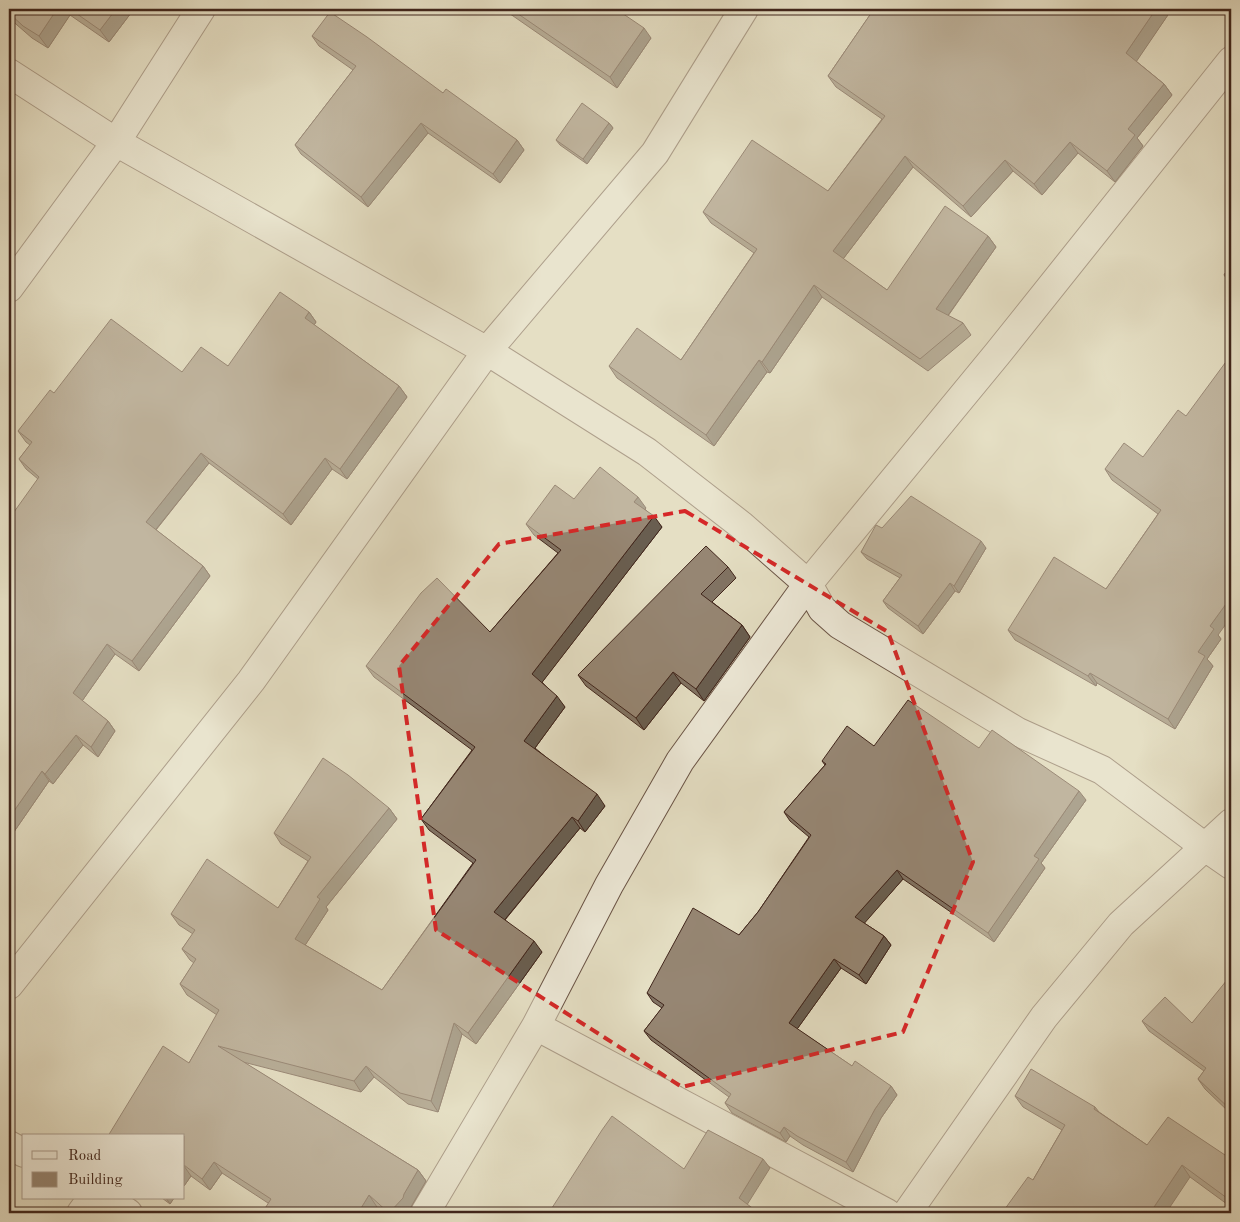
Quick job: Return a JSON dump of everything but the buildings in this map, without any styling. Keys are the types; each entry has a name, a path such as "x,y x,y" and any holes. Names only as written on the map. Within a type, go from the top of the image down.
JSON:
{"street":[{"path":"9,288 116,142 200,9"},
{"path":"9,985 251,681 487,351 655,153 744,9"},
{"path":"425,1213 536,1026 610,886 680,761 808,584 1005,345 1231,61"},
{"path":"9,73 116,142 487,351 647,452 741,524 808,584 822,609 840,625 1018,732 1102,770 1205,848 1231,865"},
{"path":"907,1213 1044,1018 1121,924 1231,823"},
{"path":"536,1026 888,1213"},
{"path":"9,1145 22,1152"},
{"path":"81,1213 91,1200"},
{"path":"109,1200 128,1213"}],"highlighted area":[{"path":"685,511 888,632 973,862 903,1032 682,1087 436,930 399,666 499,544"}]}
